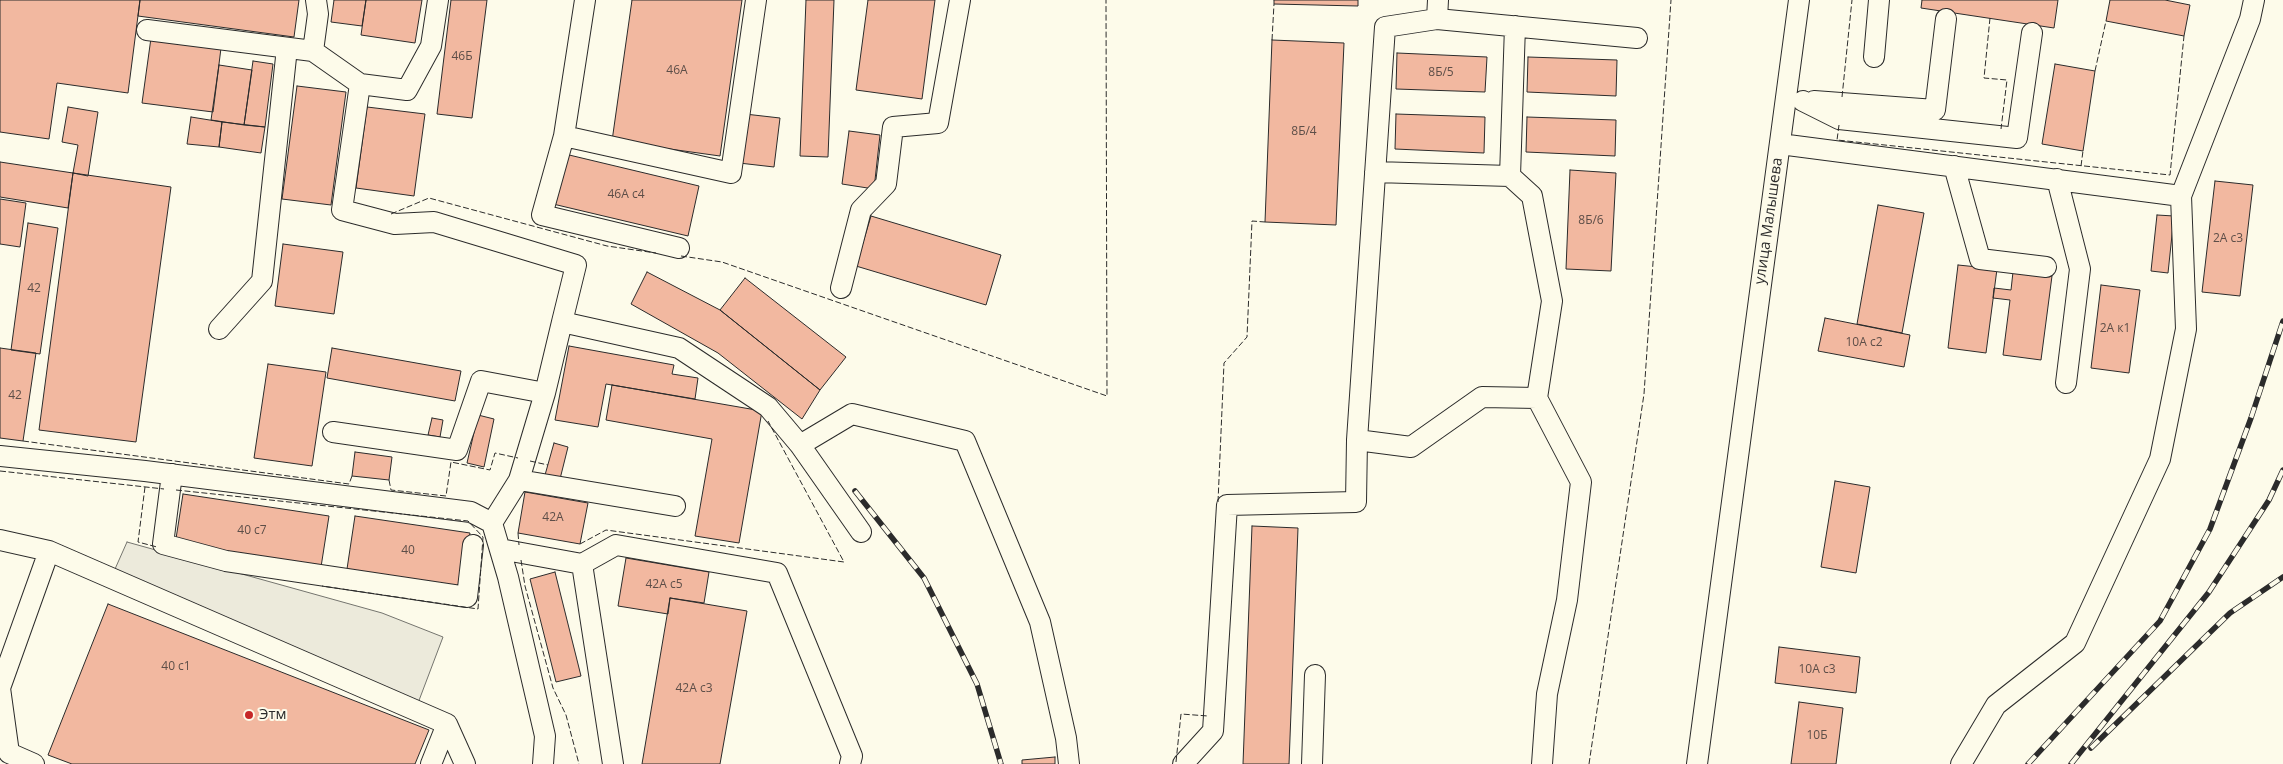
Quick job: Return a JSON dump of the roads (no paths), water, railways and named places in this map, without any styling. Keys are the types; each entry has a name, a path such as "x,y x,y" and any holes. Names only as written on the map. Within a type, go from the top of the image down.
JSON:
{"lane":[{"path":"313,51 318,14 316,0"},
{"path":"147,30 313,51 360,84 407,90 431,46 438,0"},
{"path":"585,0 564,136 542,215 679,248"},
{"path":"564,136 731,172 756,0"},
{"path":"841,288 861,210 886,184 893,127 938,123 960,0"},
{"name":"улица Малышева","path":"1697,764 1780,144 1795,100 1799,0"},
{"path":"1874,57 1879,0"},
{"path":"1961,764 1996,705 2075,643 2160,459 2186,329 2181,196 2250,19 2254,0"},
{"path":"1184,764 1213,731 1226,505 1356,502 1357,440 1385,27 1438,9 1515,26 1637,38"},
{"path":"1795,100 1936,110 1946,19"},
{"path":"1510,176 1515,26"},
{"path":"1795,100 1839,118 2017,138 2032,33"},
{"path":"219,329 262,281 287,48"},
{"path":"360,84 342,210 395,224 434,222 576,265 545,393 519,480 492,523"},
{"path":"1780,144 2181,196"},
{"path":"1954,166 1980,259 2046,267"},
{"path":"1375,172 1510,176 1532,196 1552,302 1537,398 1581,482 1567,600 1548,694 1542,764"},
{"path":"2057,179 2080,269 2066,383"},
{"path":"562,322 679,348 768,407 800,445 861,532"},
{"path":"333,432 457,450 481,381 545,393"},
{"path":"1357,440 1411,447 1482,398 1537,398"},
{"path":"800,445 852,414 965,441 1040,622 1066,738 1068,764"},
{"path":"0,456 172,474 471,512 492,523 545,736 543,764"},
{"path":"172,474 163,544 226,561 467,597 473,545"},
{"path":"519,480 675,506"},
{"path":"0,540 49,551 447,724 465,764"},
{"path":"500,549 582,564 616,545 777,573 852,756 850,764"},
{"path":"34,764 9,754 0,688 49,551"},
{"path":"582,564 613,764"},
{"path":"1312,764 1315,675"},
{"path":"431,764 447,724"}],"railway":[{"path":"2028,764 2160,621 2210,529 2251,418 2283,321"},
{"path":"2071,764 2209,592 2269,500 2283,470"},
{"path":"855,491 924,578 977,684 1001,764"},
{"path":"2091,748 2230,613 2283,577"}],"place":[{"name":"Этм","path":"249,715"}]}
